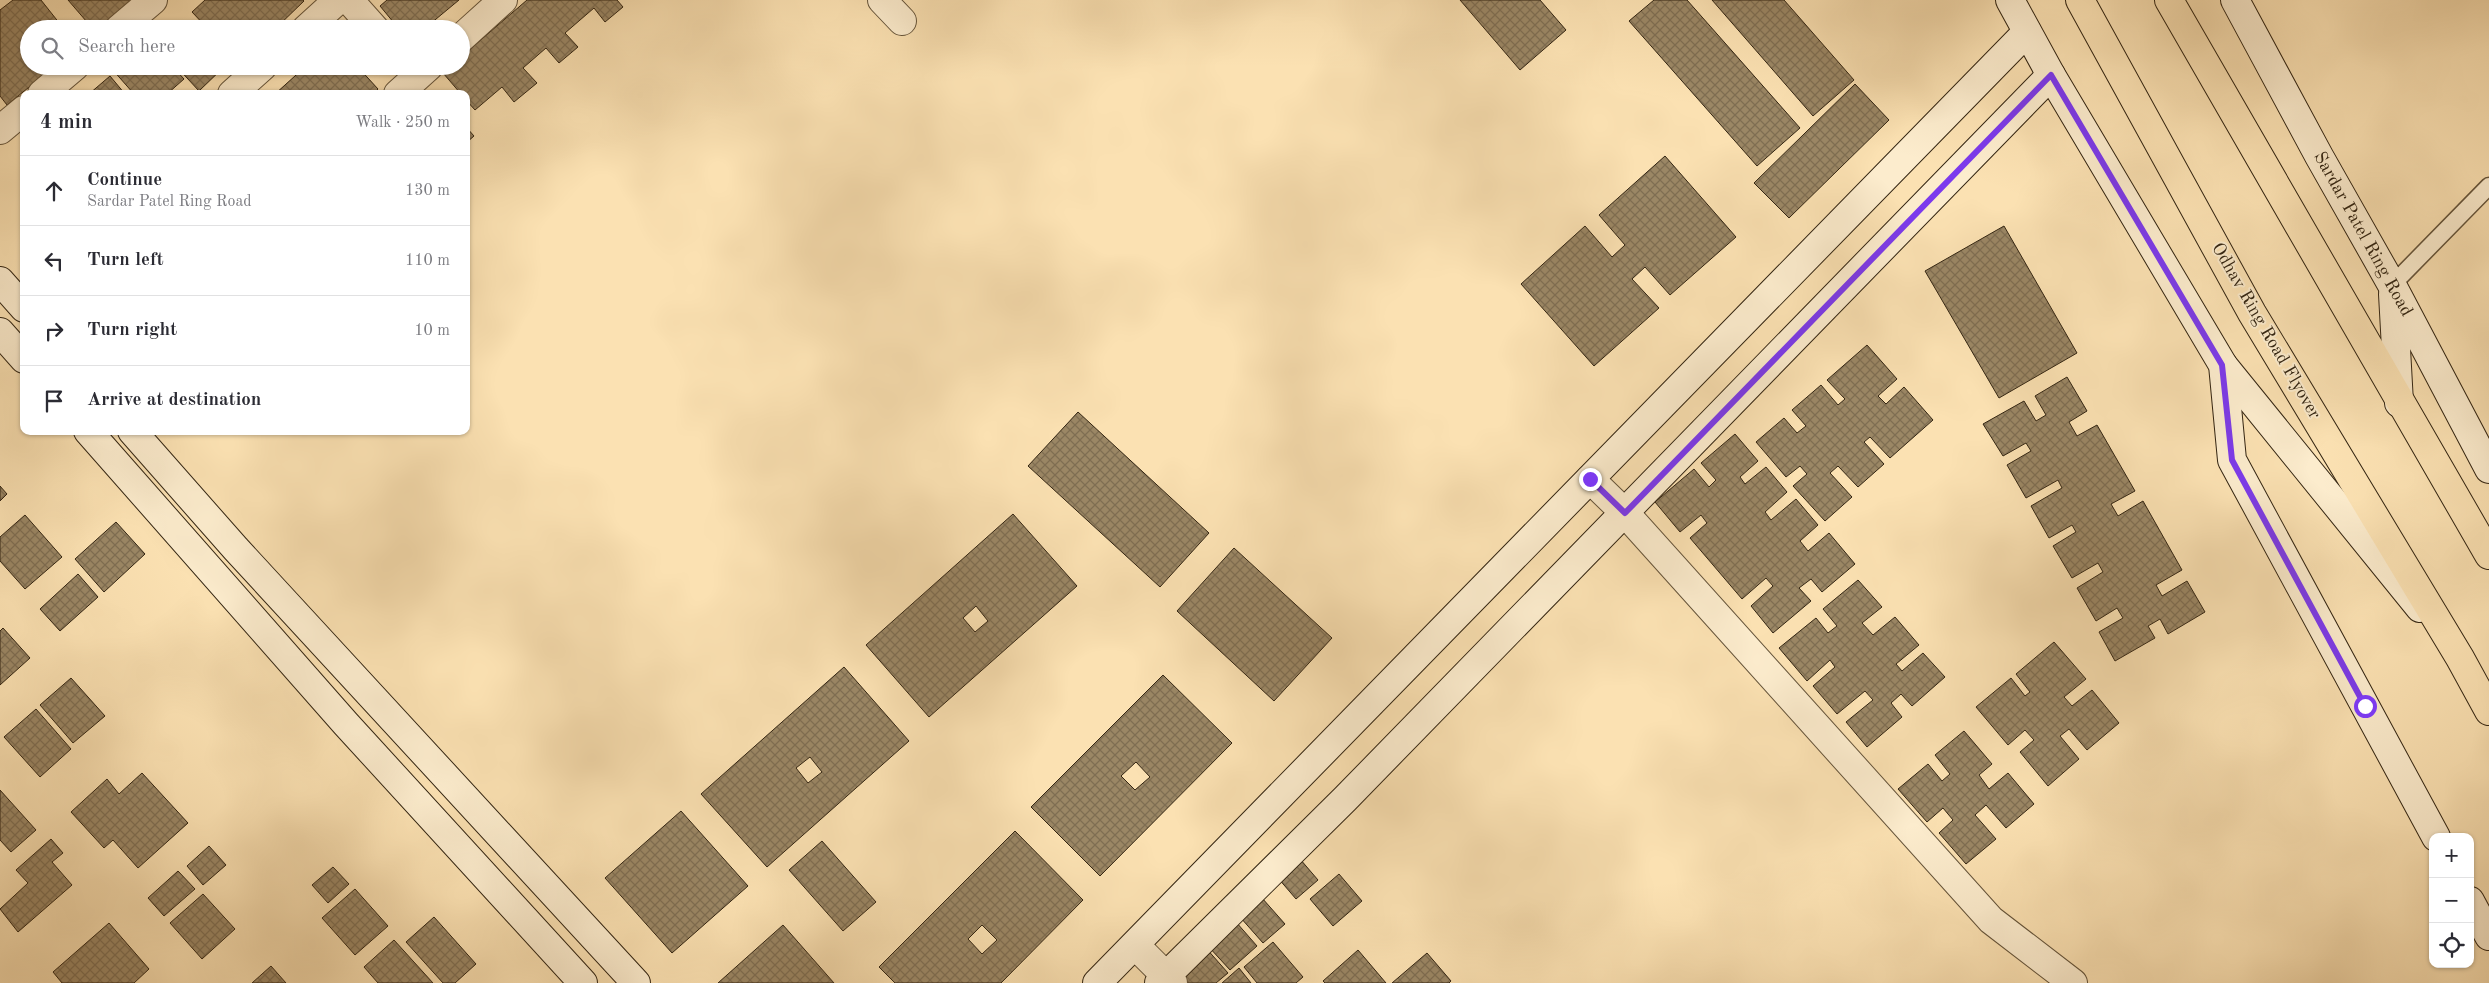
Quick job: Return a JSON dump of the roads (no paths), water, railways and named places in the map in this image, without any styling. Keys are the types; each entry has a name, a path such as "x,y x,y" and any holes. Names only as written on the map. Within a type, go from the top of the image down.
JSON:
{"highway":[{"name":"Odhav Ring Road Flyover","path":"2080,0 2252,313 2460,658"},
{"path":"2169,0 2399,402 2489,555"},
{"path":"2460,658 2489,711"}],"street":[{"path":"130,20 153,0"},
{"path":"316,20 338,0"},
{"path":"350,0 368,20"},
{"path":"470,30 503,0"},
{"path":"882,0 902,21"},
{"path":"2010,0 2051,75 2222,365 2460,658"},
{"name":"Sardar Patel Ring Road","path":"2235,0 2319,156 2392,285 2489,469"},
{"path":"1098,983 2027,32"},
{"path":"47,90 64,75"},
{"path":"236,90 253,75"},
{"path":"402,90 415,75"},
{"path":"1136,946 1166,980 1625,513 2051,75"},
{"path":"0,130 20,113"},
{"path":"0,281 20,304"},
{"path":"2392,285 2399,402"},
{"path":"0,332 20,354"},
{"path":"2222,365 2232,460 2434,833"},
{"path":"91,435 346,724 583,983"},
{"path":"136,435 374,700 636,983"},
{"path":"1590,479 1625,513 1991,920 2073,983"},
{"path":"177,533 202,510"},
{"path":"346,724 374,700"},
{"path":"2474,908 2489,936"}],"lane":[{"path":"2392,285 2489,186"}]}
